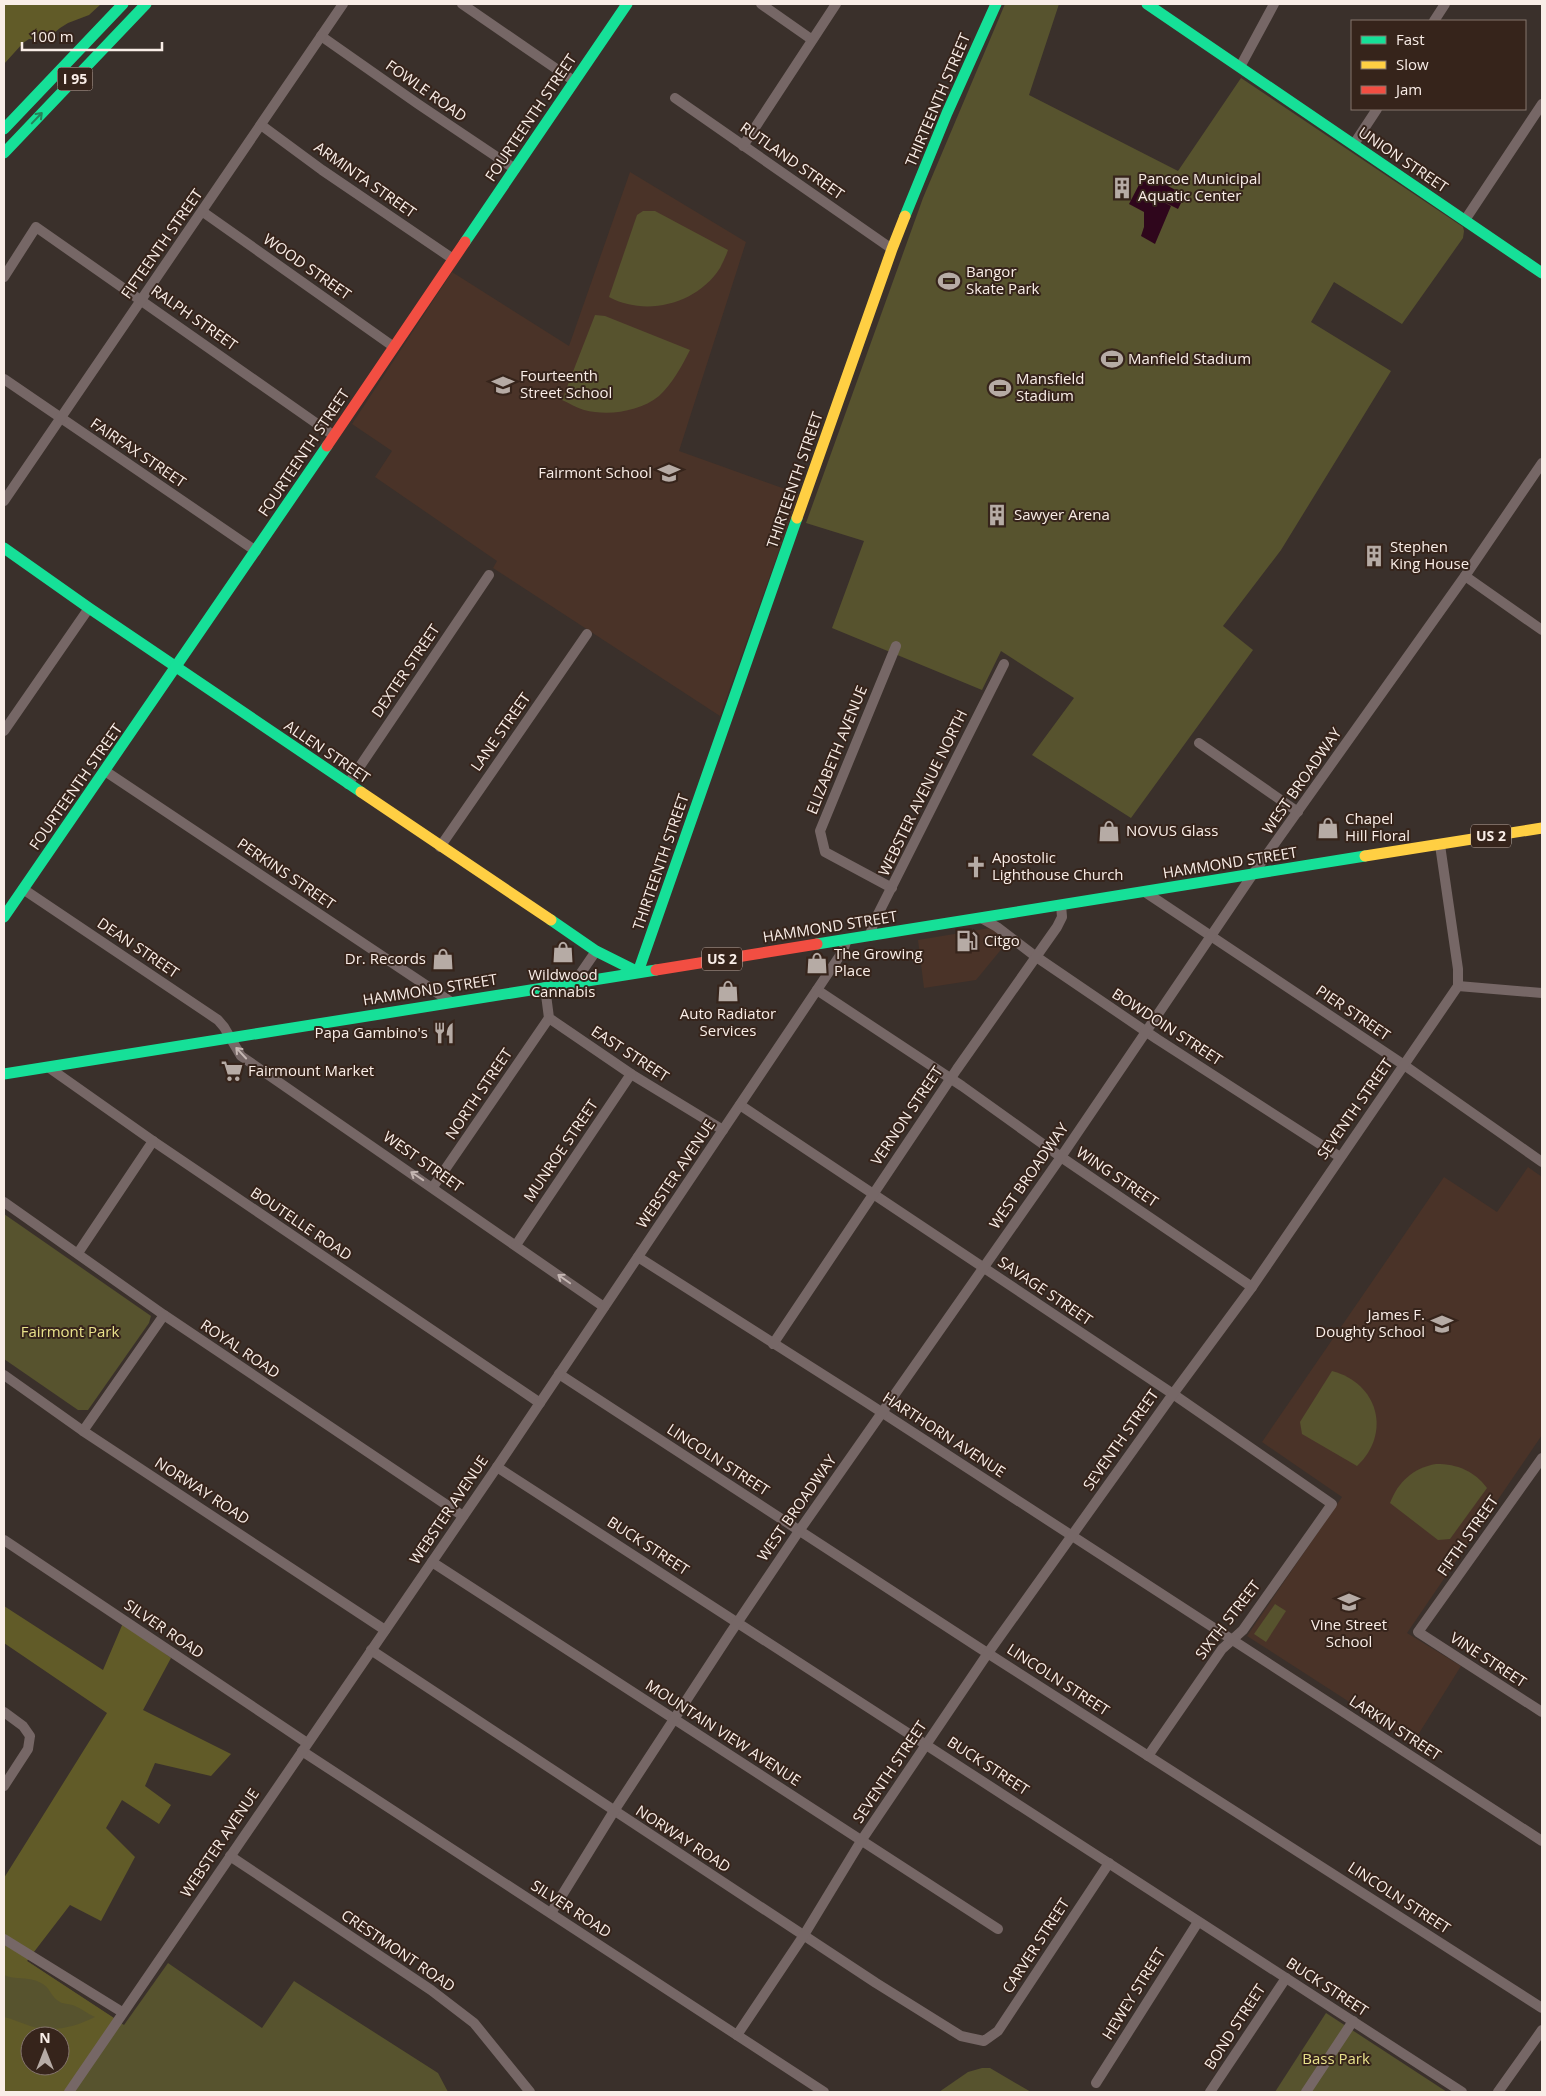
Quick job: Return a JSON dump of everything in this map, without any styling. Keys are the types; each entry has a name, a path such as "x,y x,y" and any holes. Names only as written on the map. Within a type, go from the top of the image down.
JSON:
{"main road":[{"name":"I 95","path":"4,129 123,4"},
{"name":"I 95","path":"4,153 146,4"},
{"name":"FOURTEENTH STREET","path":"4,917 106,772 627,4"},
{"name":"THIRTEENTH STREET","path":"638,972 892,249 948,113 996,4"},
{"name":"UNION STREET","path":"1148,4 1542,273"},
{"name":"ALLEN STREET","path":"4,548 89,608 596,951 638,972"},
{"name":"HAMMOND STREET","path":"4,1074 1542,828"}],"street":[{"name":"FIFTEENTH STREET","path":"4,502 343,4"},
{"path":"462,4 574,81"},
{"path":"761,4 811,39"},
{"path":"743,146 811,39 836,4"},
{"path":"1240,67 1274,4"},
{"path":"1435,20 1445,4"},
{"name":"FOWLE ROAD","path":"321,36 515,169"},
{"name":"RUTLAND STREET","path":"675,98 892,249"},
{"path":"1465,220 1542,104"},
{"path":"1354,144 1376,110"},
{"name":"ARMINTA STREET","path":"261,125 322,170 453,259"},
{"name":"WOOD STREET","path":"203,212 394,347"},
{"name":"RALPH STREET","path":"4,277 36,227 142,299 333,435"},
{"name":"FAIRFAX STREET","path":"4,379 256,552"},
{"name":"WEST BROADWAY","path":"550,1913 737,1622 799,1531 1061,1157 1254,874 1466,576 1542,463"},
{"name":"DEXTER STREET","path":"348,784 489,574"},
{"path":"1466,576 1542,630"},
{"path":"4,731 89,608"},
{"name":"LANE STREET","path":"440,846 587,634"},
{"name":"ELIZABETH AVENUE","path":"892,888 825,852 820,831 896,646"},
{"name":"WEBSTER AVENUE NORTH","path":"870,936 873,924 1004,664"},
{"path":"1198,743 1298,812"},
{"name":"PERKINS STREET","path":"106,772 451,1002"},
{"path":"1440,845 1458,969 1458,986 1542,993"},
{"name":"DEAN STREET","path":"23,889 216,1018 223,1024 230,1038"},
{"name":"PIER STREET","path":"1145,892 1404,1065 1542,1162"},
{"name":"VERNON STREET","path":"773,1344 950,1079 1062,917 1061,905"},
{"name":"BOWDOIN STREET","path":"980,918 996,927 1035,956 1147,1032 1340,1157"},
{"name":"WEBSTER AVENUE","path":"69,2092 540,1403 843,951 847,939"},
{"path":"574,983 596,951"},
{"name":"SEVENTH STREET","path":"738,2035 804,1935 861,1841 988,1653 1252,1287 1458,986"},
{"path":"545,987 549,1018"},
{"name":"WING STREET","path":"817,990 1252,1287"},
{"name":"EAST STREET","path":"549,1018 631,1074 723,1130"},
{"name":"NORTH STREET","path":"433,1188 549,1018"},
{"name":"WEST STREET","path":"230,1038 241,1056 604,1307"},
{"name":"BOUTELLE ROAD","path":"48,1067 153,1141 540,1403"},
{"name":"MUNROE STREET","path":"516,1245 631,1074"},
{"name":"SAVAGE STREET","path":"740,1105 1173,1394 1332,1504"},
{"path":"78,1253 153,1141"},
{"name":"ROYAL ROAD","path":"4,1202 164,1315 463,1516"},
{"name":"HARTHORN AVENUE","path":"638,1256 1232,1640"},
{"path":"83,1431 164,1315"},
{"name":"LINCOLN STREET","path":"559,1374 988,1653 1542,2008"},
{"name":"NORWAY ROAD","path":"4,1375 83,1431 385,1630"},
{"name":"FIFTH STREET","path":"1418,1632 1541,1464"},
{"name":"BUCK STREET","path":"497,1466 1462,2092"},
{"name":"SIXTH STREET","path":"1148,1756 1222,1649 1243,1630 1332,1504"},
{"name":"SILVER ROAD","path":"4,1540 304,1747 550,1913 824,2092"},
{"name":"MOUNTAIN VIEW AVENUE","path":"432,1562 998,1929"},
{"name":"VINE STREET","path":"1418,1632 1542,1712"},
{"name":"LARKIN STREET","path":"1232,1640 1542,1841"},
{"name":"NORWAY ROAD","path":"371,1650 876,1983 961,2036 984,2041"},
{"path":"4,1712 23,1726 30,1736 28,1749 4,1786"},
{"name":"CRESTMONT ROAD","path":"230,1856 431,1990 467,2018 530,2092"},
{"name":"CARVER STREET","path":"984,2041 998,2031 1109,1863"},
{"name":"HEWEY STREET","path":"1096,2083 1198,1922"},
{"path":"4,1939 122,2012"},
{"name":"BOND STREET","path":"1210,2092 1286,1978"},
{"path":"1306,2092 1353,2021"},
{"path":"1498,2092 1542,2030"}],"shaded area":[{"path":"4,4 101,4 89,15 68,23 46,40 29,39 4,64"},
{"path":"630,172 746,242 679,451 799,494 720,716 493,568 497,561 375,477 392,451 352,424 452,272 569,346"},
{"path":"1144,175 1159,182 1161,178 1169,182 1168,186 1185,195 1178,209 1158,199 1171,206 1155,244 1141,236 1144,227 1144,212 1129,204"},
{"path":"1002,926 1013,935 976,980 924,988 918,940"},
{"name":"James F. Doughty School","path":"1528,1167 1542,1177 1542,1435 1407,1633 1461,1666 1413,1743 1247,1636 1342,1497 1262,1442 1444,1177 1497,1212"},
{"path":"4,1606 103,1670 123,1623 171,1658 143,1710 231,1754 211,1776 155,1763 145,1786 171,1805 159,1824 122,1800 106,1828 135,1857 101,1921 70,1905 27,1961 114,2018 64,2092 4,2092 4,2017 30,2026 20,2026 20,2076 70,2076 70,2026 95,2017 75,2006 59,2002 44,1985 36,1981 4,1975 4,1878 107,1713 4,1643"}],"green space":[{"path":"1005,4 1059,4 1029,95 1178,171 1241,78 1463,227 1464,231 1463,238 1402,324 1334,282 1311,322 1391,371 1281,550 1223,626 1253,650 1131,818 1032,755 1074,698 1001,651 982,690 832,628 864,541 806,523 923,198"},
{"path":"643,211 655,211 728,250 720,268 698,291 685,298 654,306 623,303 609,297 637,215"},
{"path":"595,315 605,316 690,350 672,380 659,396 633,409 603,413 584,410 562,400"},
{"name":"Fairmont Park","path":"4,1214 151,1316 149,1323 88,1410 78,1410 4,1359"},
{"path":"1332,1371 1348,1377 1360,1386 1369,1398 1375,1411 1377,1425 1374,1439 1368,1453 1357,1466 1302,1434 1300,1422"},
{"path":"1436,1464 1451,1465 1465,1470 1477,1477 1487,1488 1450,1539 1438,1540 1390,1503 1393,1495 1407,1477 1420,1469"},
{"path":"1275,1604 1286,1611 1266,1642 1254,1634"},
{"path":"4,1946 124,2025 168,1963 262,2028 294,1981 438,2073 448,2092 4,2092"},
{"name":"Bass Park","path":"1326,2013 1447,2092 1275,2092"},
{"path":"990,2068 1031,2092 939,2092 968,2072"}],"traffic: fast":[{"path":"4,129 123,4"},
{"path":"4,153 146,4"},
{"path":"465,242 627,4"},
{"path":"905,216 947,113 996,4"},
{"path":"1147,4 1542,273"},
{"path":"4,917 327,446"},
{"path":"551,920 596,951 638,972 797,518"},
{"path":"4,548 89,608 361,792"},
{"path":"817,944 1365,856"},
{"path":"4,1074 656,970"}],"traffic: slow":[{"path":"797,518 905,216"},
{"path":"361,792 551,920"},
{"path":"1365,856 1542,828"}],"traffic: jam":[{"path":"327,446 465,242"},
{"path":"656,970 817,944"}],"place":[{"name":"Pancoe Municipal Aquatic Center","path":"1122,188"},
{"name":"Bangor Skate Park","path":"949,281"},
{"name":"Manfield Stadium","path":"1112,359"},
{"name":"Fourteenth Street School","path":"503,385"},
{"name":"Mansfield Stadium","path":"1000,388"},
{"name":"Fairmont School","path":"669,473"},
{"name":"Sawyer Arena","path":"997,515"},
{"name":"Stephen King House","path":"1374,556"},
{"name":"Chapel Hill Floral","path":"1328,828"},
{"name":"NOVUS Glass","path":"1109,831"},
{"name":"Apostolic Lighthouse Church","path":"976,867"},
{"name":"Citgo","path":"967,941"},
{"name":"Wildwood Cannabis","path":"563,952"},
{"name":"Dr. Records","path":"443,959"},
{"name":"The Growing Place","path":"817,963"},
{"name":"Auto Radiator Services","path":"728,991"},
{"name":"Papa Gambino's","path":"444,1033"},
{"name":"Fairmount Market","path":"232,1071"},
{"name":"James F. Doughty School","path":"1442,1324"},
{"name":"Vine Street School","path":"1349,1602"}]}
